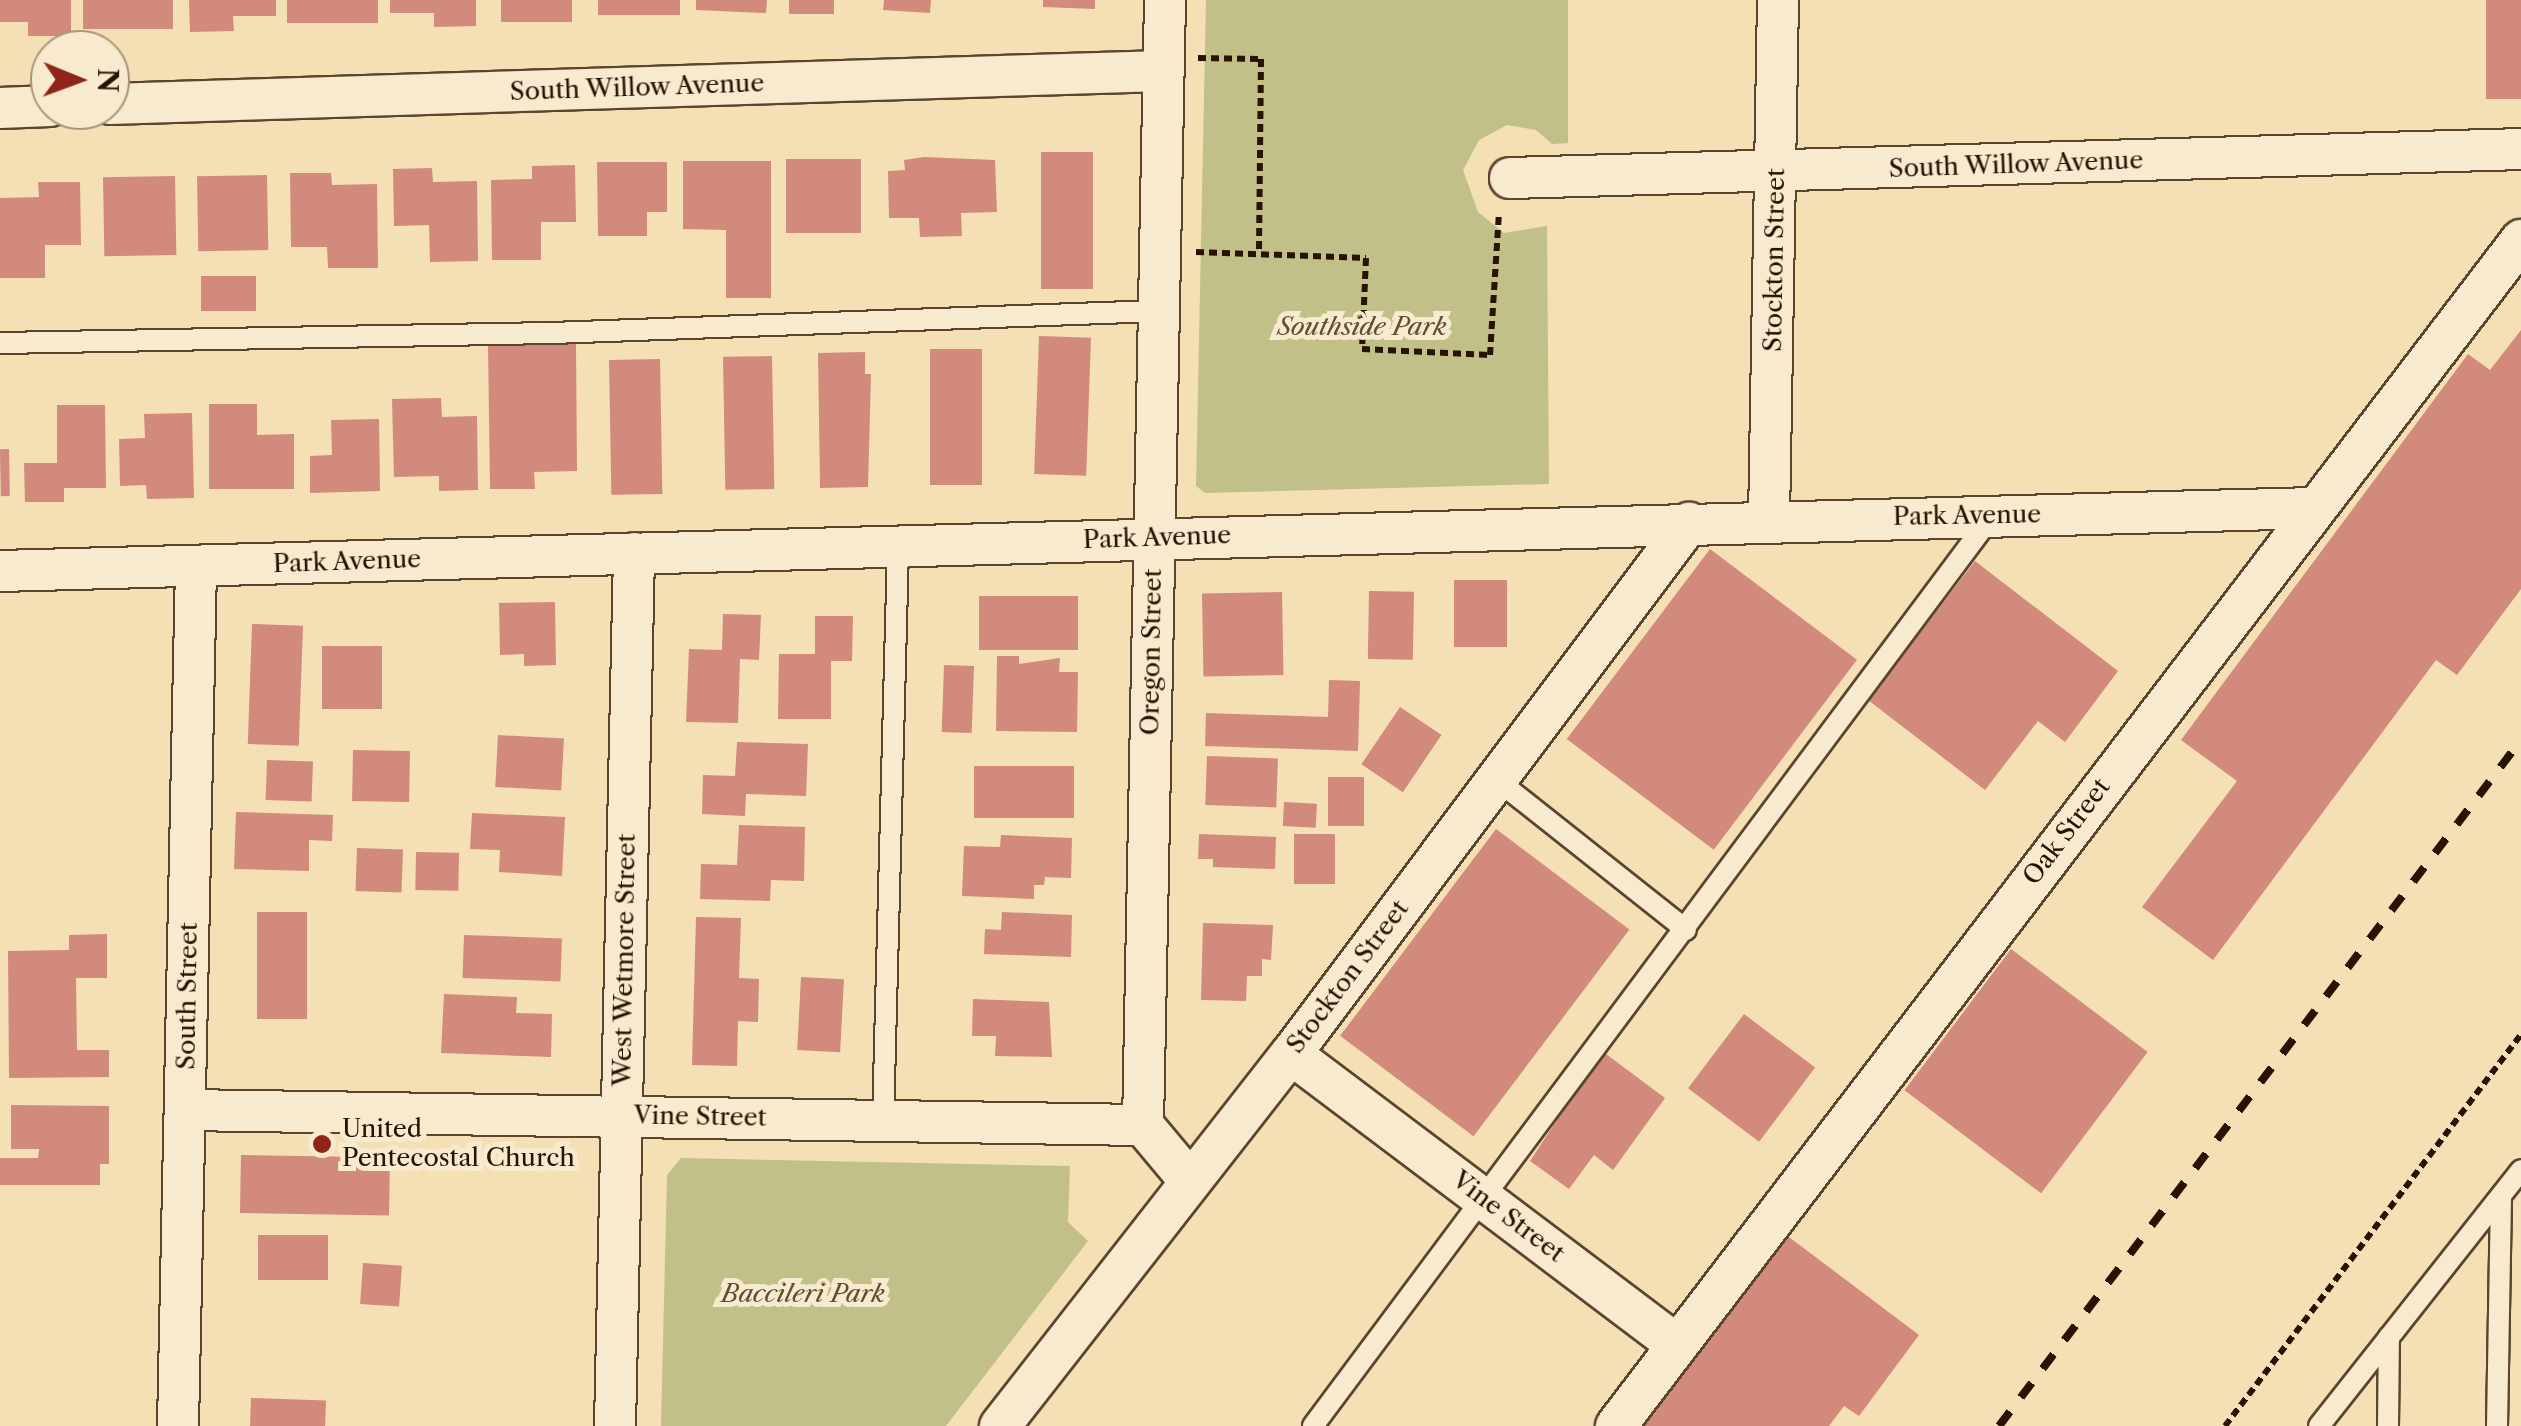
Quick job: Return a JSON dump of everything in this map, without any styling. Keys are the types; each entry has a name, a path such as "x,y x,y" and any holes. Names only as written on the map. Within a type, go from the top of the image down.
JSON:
{"street":[{"name":"Oregon Street","path":"1143,1125 1165,0"},
{"name":"Stockton Street","path":"1769,520 1778,0"},
{"name":"South Willow Avenue","path":"130,103 1163,71"},
{"path":"0,108 30,107"},
{"name":"South Willow Avenue","path":"1510,178 2521,149"},
{"name":"Oak Street","path":"1616,1426 2521,240"},
{"name":"Park Avenue","path":"0,571 634,553 898,550 1154,537 2314,508"},
{"name":"Stockton Street","path":"1000,1426 1290,1054 1690,523"},
{"name":"West Wetmore Street","path":"615,1426 634,553"},
{"name":"South Street","path":"178,1426 196,566"},
{"name":"Vine Street","path":"1290,1054 1678,1345"},
{"name":"Vine Street","path":"186,1110 1143,1125"},
{"path":"1143,1125 1189,1180"}],"lane":[{"path":"0,342 552,333 1158,311"},
{"path":"1313,1426 1487,1200 1992,516"},
{"path":"884,1120 898,550"},
{"path":"1496,780 1686,930"},
{"path":"2319,1426 2521,1170"},
{"path":"2496,1426 2501,1196"},
{"path":"2388,1426 2389,1338"}],"path":[{"path":"1163,71 1199,58 1261,59 1259,254"},
{"path":"1160,251 1366,258 1362,349 1490,355 1494,230 1510,178"},
{"path":"2225,1426 2521,1035"}],"green space":[{"name":"Southside Park","path":"1206,0 1568,0 1568,143 1552,144 1536,130 1507,125 1479,140 1463,170 1478,212 1504,233 1547,226 1549,484 1205,493 1196,486"},
{"name":"Baccileri Park","path":"681,1158 1070,1166 1068,1222 1088,1241 946,1426 661,1426 667,1175"}],"building":[{"path":"0,0 71,0 71,30 30,30 28,36 28,22 0,22"},
{"path":"83,0 173,0 173,29 83,29"},
{"path":"189,0 276,0 276,16 233,16 234,31 190,32"},
{"path":"287,0 378,0 378,23 287,23"},
{"path":"390,0 476,0 476,26 434,27 434,13 390,13"},
{"path":"501,0 572,0 572,22 501,22"},
{"path":"598,0 680,0 680,15 598,15"},
{"path":"696,0 767,0 766,13 696,10"},
{"path":"789,0 834,0 834,14 789,14"},
{"path":"884,0 931,0 930,13 883,10"},
{"path":"1043,0 1095,0 1095,9 1043,7"},
{"path":"2486,0 2521,0 2521,99 2486,99"},
{"path":"1041,152 1093,152 1093,289 1041,289"},
{"path":"786,159 861,159 861,233 786,233"},
{"path":"904,160 995,160 997,212 961,213 962,236 920,237 919,218 889,218 888,171 905,170"},
{"path":"683,161 771,161 771,298 726,298 726,230 683,229"},
{"path":"597,162 667,162 667,212 647,212 647,236 598,236"},
{"path":"575,165 576,222 541,222 541,260 492,260 491,180 532,179 532,166"},
{"path":"432,168 433,182 477,181 478,261 430,262 429,225 394,226 393,169"},
{"path":"290,173 331,173 332,185 377,184 378,268 328,268 327,247 291,247"},
{"path":"267,175 268,250 198,251 197,176"},
{"path":"175,176 176,255 104,256 103,177"},
{"path":"38,182 80,182 81,245 45,245 45,278 0,278 0,198 39,197"},
{"path":"201,276 256,276 256,311 201,311"},
{"path":"2521,330 2521,589 2457,675 2436,660 2213,960 2142,907 2237,781 2181,740 2468,354 2490,370"},
{"path":"1039,336 1091,338 1086,476 1034,474"},
{"path":"576,344 577,471 534,472 535,489 490,489 488,345"},
{"path":"930,349 982,349 982,485 930,485"},
{"path":"865,352 865,374 871,374 868,487 820,488 818,353"},
{"path":"772,356 774,489 725,490 723,357"},
{"path":"660,359 662,494 611,495 609,360"},
{"path":"441,398 442,417 477,416 478,490 439,491 439,476 394,477 392,399"},
{"path":"209,404 257,404 257,435 294,434 294,489 209,489"},
{"path":"57,405 105,405 106,488 64,488 64,502 25,502 24,463 57,463"},
{"path":"192,413 194,498 147,499 146,485 120,486 119,439 145,438 144,414"},
{"path":"379,419 380,491 310,493 310,456 332,455 331,420"},
{"path":"0,449 9,449 10,496 1,496"},
{"path":"1710,549 1857,660 1714,850 1567,739"},
{"path":"1975,561 2118,671 2065,742 2038,721 1985,790 1868,700"},
{"path":"1454,580 1507,580 1507,647 1454,647"},
{"path":"1369,591 1414,592 1413,660 1368,659"},
{"path":"1282,592 1283,675 1203,676 1202,593"},
{"path":"979,596 1078,596 1078,650 979,650"},
{"path":"555,602 556,665 524,666 524,654 500,655 499,603"},
{"path":"723,614 761,615 759,660 740,659 738,723 686,722 689,649 722,650"},
{"path":"815,616 853,616 852,661 831,661 831,719 778,719 779,654 815,654"},
{"path":"252,624 303,626 299,746 248,744"},
{"path":"322,646 382,646 382,709 322,709"},
{"path":"997,656 1019,656 1019,664 1060,658 1059,672 1078,672 1077,732 996,731"},
{"path":"944,665 974,666 972,733 942,732"},
{"path":"1329,680 1360,681 1358,751 1205,746 1206,713 1328,717"},
{"path":"1400,707 1441,735 1403,792 1361,764"},
{"path":"498,735 564,738 561,790 495,787"},
{"path":"737,742 808,744 806,796 746,794 745,816 702,814 703,775 735,776"},
{"path":"353,750 410,751 409,802 352,801"},
{"path":"1207,756 1278,758 1276,807 1205,805"},
{"path":"267,760 313,762 312,802 266,800"},
{"path":"974,766 1074,766 1074,818 974,818"},
{"path":"1328,777 1364,777 1364,826 1328,826"},
{"path":"1284,802 1317,804 1316,828 1283,826"},
{"path":"236,812 333,815 332,841 309,840 309,871 234,869"},
{"path":"472,813 565,817 562,876 499,872 500,850 470,849"},
{"path":"739,825 805,827 804,881 771,880 770,901 700,899 701,864 737,865"},
{"path":"1496,829 1629,930 1474,1136 1340,1036"},
{"path":"1199,834 1276,837 1275,869 1213,867 1213,859 1198,859"},
{"path":"1294,834 1335,834 1335,884 1294,884"},
{"path":"1001,835 1072,838 1071,878 1045,877 1044,885 1034,885 1034,899 962,896 964,846 1000,847"},
{"path":"357,848 403,850 401,893 355,891"},
{"path":"416,852 459,853 458,891 415,890"},
{"path":"257,912 307,912 307,1019 257,1019"},
{"path":"1002,912 1072,915 1071,957 984,954 985,929 1001,930"},
{"path":"696,917 741,918 739,978 759,979 758,1022 738,1021 737,1066 692,1065"},
{"path":"1203,923 1273,925 1271,960 1262,959 1262,976 1247,976 1246,1001 1201,1000"},
{"path":"107,934 107,978 76,978 77,1050 109,1050 109,1077 9,1078 8,951 69,950 69,935"},
{"path":"464,935 562,938 560,981 462,978"},
{"path":"2011,949 2148,1052 2041,1193 1904,1090"},
{"path":"801,977 844,979 840,1052 797,1050"},
{"path":"444,994 517,997 516,1013 552,1014 551,1057 441,1053"},
{"path":"973,999 1049,1002 1052,1057 995,1056 996,1036 972,1036"},
{"path":"1744,1014 1815,1068 1759,1142 1688,1088"},
{"path":"1602,1051 1665,1098 1613,1170 1594,1155 1569,1189 1530,1161"},
{"path":"11,1105 109,1106 109,1164 100,1164 100,1185 0,1185 0,1158 38,1158 39,1149 11,1149"},
{"path":"241,1155 390,1158 389,1216 240,1213"},
{"path":"1785,1234 1919,1335 1859,1416 1844,1406 1829,1426 1639,1426"},
{"path":"258,1235 328,1235 328,1280 258,1280"},
{"path":"363,1263 402,1266 399,1307 360,1304"},
{"path":"251,1398 326,1401 325,1426 250,1426"}],"railway":[{"path":"1999,1426 2521,740"}],"place":[{"name":"United Pentecostal Church","path":"322,1144"}]}
